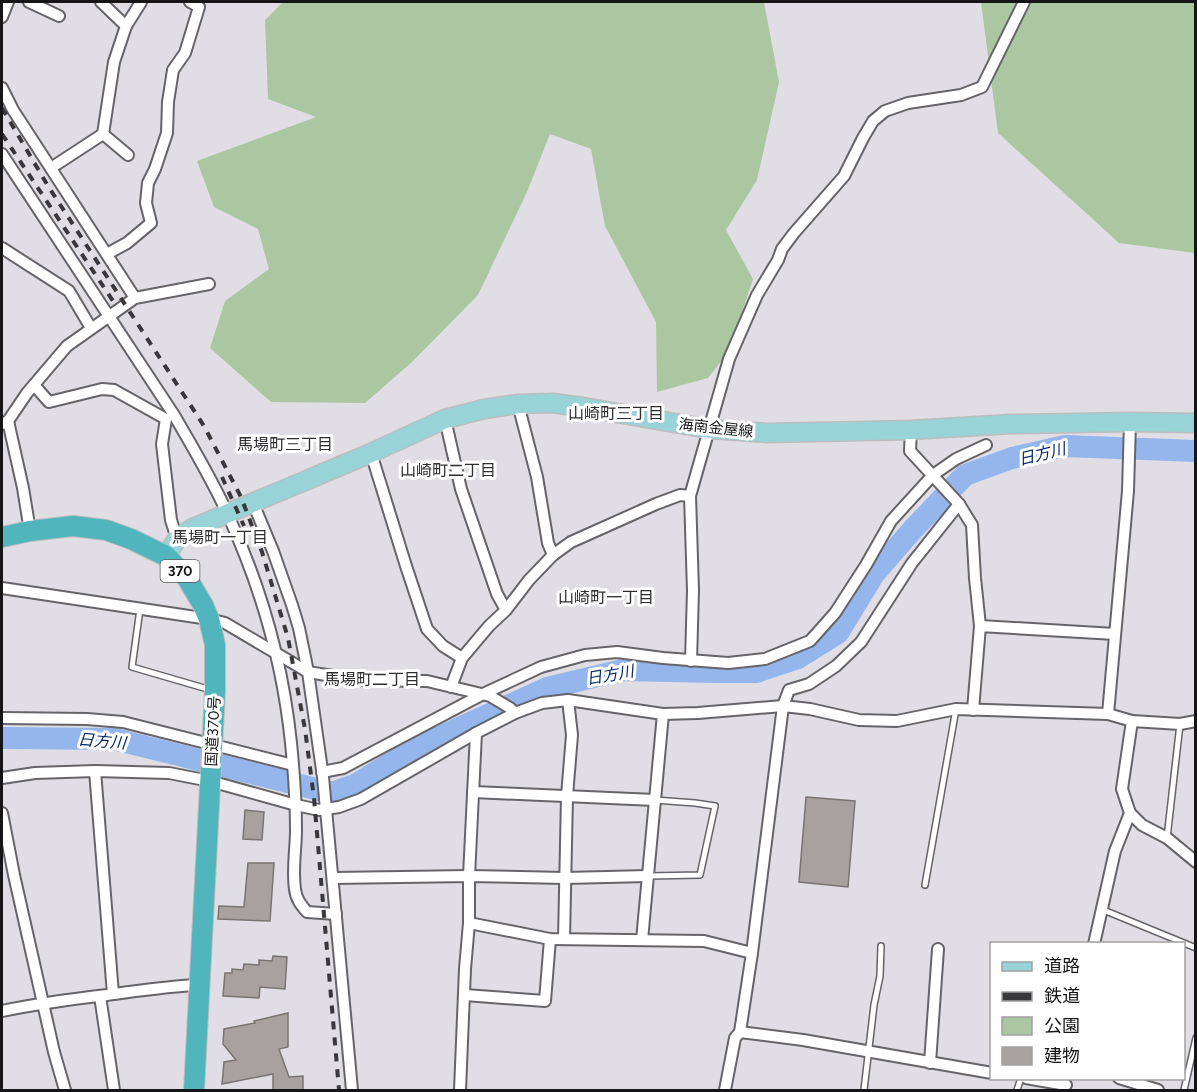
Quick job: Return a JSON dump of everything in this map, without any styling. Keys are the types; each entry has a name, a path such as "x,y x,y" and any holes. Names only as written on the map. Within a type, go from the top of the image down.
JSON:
{"highway":[{"name":"国道370号","path":"2,537 73,526 106,530 131,539 166,556 187,578 209,619 215,645 215,691 194,1090"}],"main road":[{"name":"海南金屋線","path":"166,556 177,539 193,528 371,453 445,419 484,409 518,404 552,403 709,429 767,433 911,430 1011,424 1130,431 1196,423"}],"street":[{"path":"2,17 8,2"},
{"path":"29,2 59,16"},
{"path":"101,2 126,26"},
{"path":"51,168 103,134 114,62 126,26 141,2"},
{"path":"691,661 693,590 690,495 729,359 757,295 782,249 844,177 873,121 885,111 908,103 962,94 982,87 1024,2"},
{"path":"107,255 127,243 151,223 146,203 148,183 156,169 167,133 168,102 173,70 185,53 197,3"},
{"path":"2,88 13,111 135,298"},
{"path":"103,134 128,155"},
{"path":"2,154 108,316 170,417 196,452 228,514 251,570 261,602 284,695 296,801 295,891 299,904 307,912 336,914"},
{"path":"2,248 69,291 91,328"},
{"path":"30,531 23,488 5,422 67,346 108,316 135,298 209,284"},
{"path":"34,385 49,402 102,389 114,390 170,417"},
{"path":"518,404 537,477 548,543 553,555"},
{"path":"170,417 162,444 171,520 177,539"},
{"path":"445,419 461,489 497,594 506,610"},
{"path":"911,430 910,451 957,503 972,525 980,626 973,710"},
{"path":"1108,714 1128,491 1130,431"},
{"path":"322,775 343,768 541,668 585,655 617,652 728,663 765,659 810,641 835,613 891,521 956,459 986,445"},
{"path":"371,453 427,629 444,646 462,657"},
{"path":"451,687 462,657 553,555 571,542 610,524 680,495 690,495"},
{"path":"252,503 273,551 292,605 308,672 326,805 352,1090"},
{"path":"725,1090 735,1038 740,1032 783,706 789,690 809,684 836,666 861,642 912,563 957,503"},
{"path":"2,588 209,619 225,623 308,672 357,680 427,681 486,695 513,711"},
{"path":"980,626 1115,634"},
{"path":"564,939 567,796 572,735 568,700"},
{"path":"2,778 35,773 95,771 169,773 211,778 296,801 319,810 326,805 361,799 513,711 542,703 568,700 663,714 783,706 810,709 859,720 897,721 956,709 1108,714 1132,721 1180,724 1196,721"},
{"path":"642,939 663,714"},
{"path":"2,718 87,719 123,722 212,749 294,769"},
{"path":"1132,721 1122,789 1130,813 1142,825 1167,838 1196,862"},
{"path":"460,1090 476,733"},
{"path":"95,771 113,994"},
{"path":"473,792 655,800"},
{"path":"2,813 54,1052 66,1090"},
{"path":"1094,942 1115,851 1130,813"},
{"path":"2,877 14,875"},
{"path":"333,878 648,876"},
{"path":"469,923 550,939 704,942 752,953"},
{"path":"465,995 545,1001 550,939"},
{"path":"930,1063 938,949"},
{"path":"2,1011 43,1003 199,985"},
{"path":"100,996 114,1090"},
{"path":"740,1032 803,1040 990,1073"},
{"path":"1039,1080 1066,1084"},
{"path":"1126,1080 1158,1090"}],"lane":[{"path":"140,609 132,667 215,691"},
{"path":"925,885 956,709"},
{"path":"1167,838 1180,724"},
{"path":"648,876 700,875 715,806 655,800"},
{"path":"1101,909 1181,942"},
{"path":"864,1090 874,1005 880,976 881,946"},
{"path":"1184,1090 1196,1038"}],"green space":[{"path":"283,2 764,2 779,82 757,180 726,230 753,279 729,351 708,378 657,392 656,322 605,226 591,149 550,134 527,192 478,295 412,362 365,403 271,402 210,348 225,301 269,269 258,229 214,207 197,161 316,117 268,99 265,20"},
{"path":"981,2 1195,2 1195,253 1119,243 998,133"}],"building":[{"path":"806,797 855,801 848,887 799,882"},
{"path":"245,810 264,812 262,840 243,839"},
{"path":"248,863 274,863 270,921 218,919 219,906 244,907"},
{"path":"273,956 287,957 285,989 260,987 259,998 223,996 225,973 232,973 232,969 243,970 244,964 259,965 259,960 272,961"},
{"path":"288,1013 288,1047 279,1049 289,1077 303,1076 303,1090 273,1090 273,1074 222,1084 224,1062 236,1060 223,1044 224,1029"}],"waterway":[{"name":"日方川","path":"2,738 114,739 332,793 355,785 413,749 547,688 623,670 756,672 798,658 838,633 874,574 965,475 1012,458 1065,446 1196,451"}],"railway":[{"path":"2,108 48,186 204,426 241,497 262,552 288,638 305,729 314,798 339,1090"},
{"path":"2,134 113,301"},
{"path":"222,477 244,526"}],"district":[{"name":"山崎町三丁目","path":"616,413"},
{"name":"馬場町三丁目","path":"285,444"},
{"name":"山崎町二丁目","path":"448,470"},
{"name":"馬場町一丁目","path":"220,537"},
{"name":"山崎町一丁目","path":"606,597"},
{"name":"馬場町二丁目","path":"372,679"}]}
